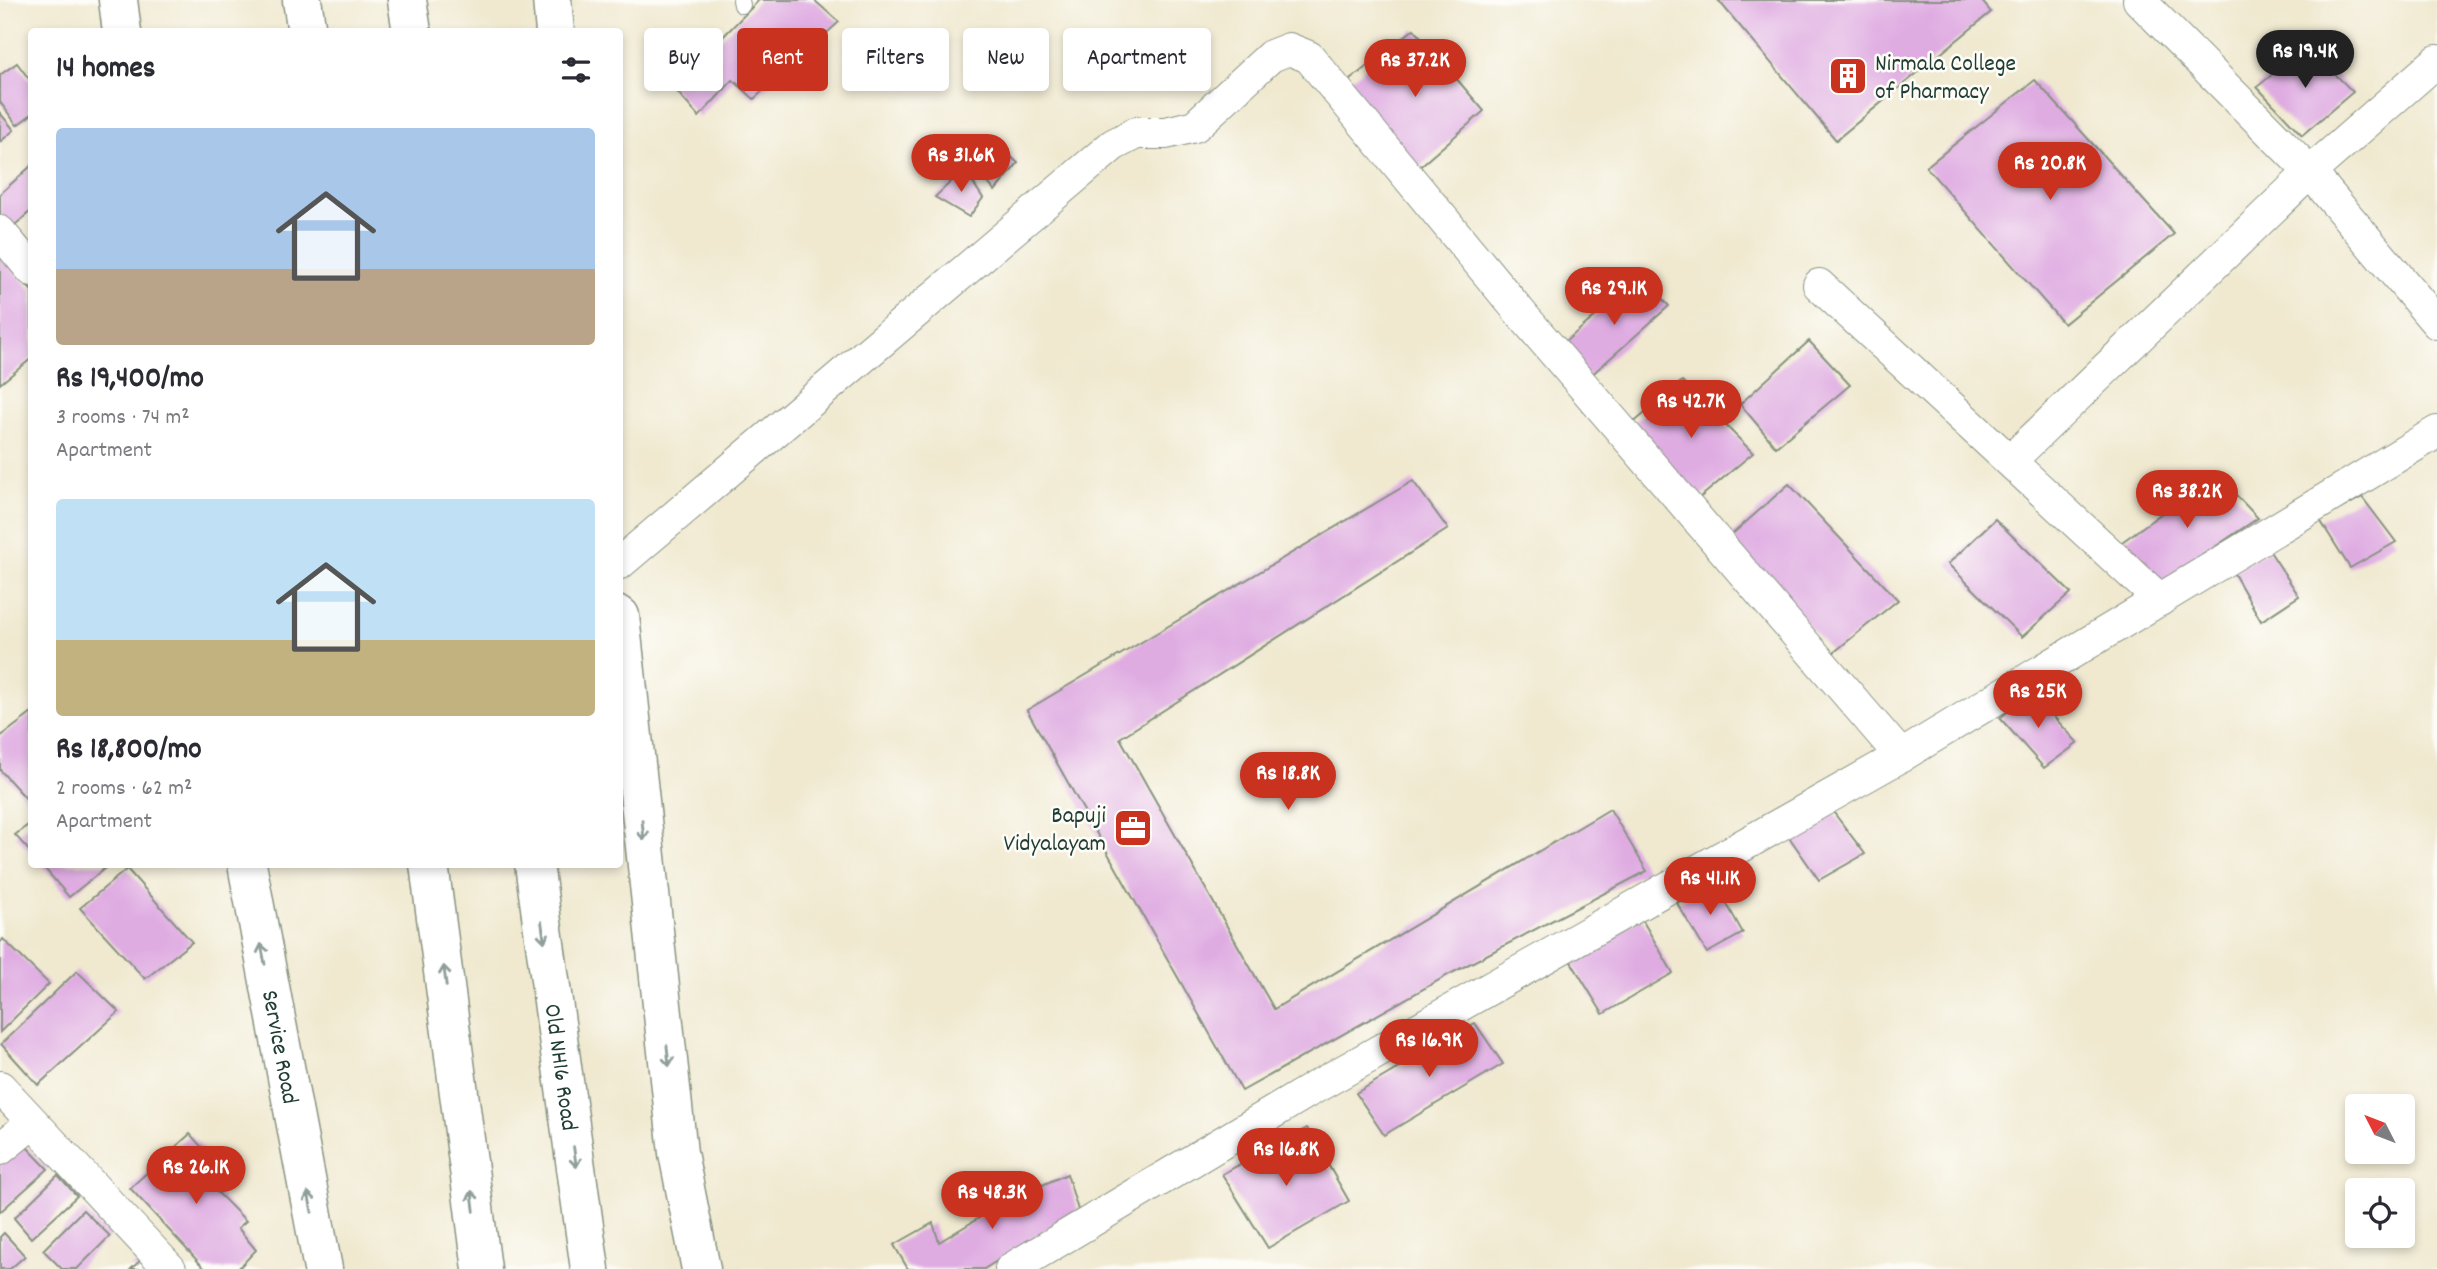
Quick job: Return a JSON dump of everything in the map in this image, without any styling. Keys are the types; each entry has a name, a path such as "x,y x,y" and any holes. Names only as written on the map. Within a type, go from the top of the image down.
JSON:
{"street":[{"path":"96,0 121,20"},
{"path":"302,0 306,28"},
{"path":"407,0 411,28"},
{"path":"552,0 555,28"},
{"path":"2139,0 2310,173 2437,323"},
{"path":"623,560 1113,145 1136,133 1167,133 1195,126 1271,56 1289,49 1309,57 1523,316 1901,756"},
{"path":"2011,460 2310,173 2437,61"},
{"path":"0,232 28,265"},
{"path":"1819,285 2160,600"},
{"path":"1011,1269 1312,1089 1901,756 2437,432"},
{"path":"623,644 678,1153 701,1269"},
{"name":"Service Road","path":"248,868 323,1269"},
{"path":"430,868 482,1269"},
{"name":"Old NH16 Road","path":"535,868 590,1269"},
{"path":"0,1087 170,1269"},
{"path":"0,1149 32,1124"}],"building":[{"path":"759,0 814,0 839,22 828,32 828,28 737,28 737,84 733,80 723,91 723,37"},
{"name":"Nirmala College of Pharmacy","path":"1718,0 1981,0 1991,12 1836,140"},
{"path":"1414,29 1484,111 1416,170 1345,84"},
{"path":"2307,46 2353,92 2302,135 2257,87"},
{"path":"17,63 28,78 28,117 17,125 0,102 0,75"},
{"path":"2035,80 2174,234 2064,324 1926,167"},
{"path":"676,91 723,91 699,117"},
{"path":"745,91 763,91 754,99"},
{"path":"0,113 14,130 0,142"},
{"path":"991,139 1018,163 995,191 968,161"},
{"path":"28,169 28,214 8,231 0,222 0,194"},
{"path":"964,169 983,198 969,217 935,197"},
{"path":"0,254 28,286 28,361 0,384"},
{"path":"1642,277 1669,306 1588,378 1560,346"},
{"path":"1809,341 1850,385 1776,447 1740,404"},
{"path":"1682,381 1753,453 1697,500 1631,425"},
{"path":"2216,474 2258,518 2158,585 2115,547"},
{"name":"Bapuji Vidyalayam","path":"1413,481 1448,529 1120,738 1274,1009 1610,809 1647,871 1450,974 1242,1091 1027,710"},
{"path":"1789,484 1898,600 1833,653 1729,537"},
{"path":"2362,497 2396,542 2350,568 2320,520"},
{"path":"1995,519 2071,593 2022,637 1948,564"},
{"path":"2269,550 2299,596 2261,621 2233,572"},
{"path":"2031,692 2078,743 2044,768 2000,718"},
{"path":"28,716 28,801 0,770 0,737"},
{"path":"1831,809 1865,854 1819,880 1789,837"},
{"path":"28,825 28,850 15,835"},
{"path":"44,868 105,868 69,897"},
{"path":"127,869 192,942 145,979 80,908"},
{"path":"1714,881 1743,933 1707,953 1677,903"},
{"path":"1641,918 1673,973 1603,1014 1570,960"},
{"path":"3,939 49,984 0,1032 0,943"},
{"path":"77,971 119,1012 38,1085 1,1044"},
{"path":"1475,1023 1503,1064 1384,1135 1356,1093"},
{"path":"1307,1128 1349,1201 1268,1248 1222,1174"},
{"path":"190,1134 230,1179 218,1193 246,1221 238,1228 256,1250 238,1269 205,1269 130,1188"},
{"path":"22,1142 48,1169 0,1212 0,1163"},
{"path":"1067,1174 1078,1210 984,1269 908,1269 894,1245 933,1223 939,1242 1009,1200"},
{"path":"58,1175 77,1196 31,1238 14,1218"},
{"path":"83,1210 110,1236 77,1269 62,1269 43,1250"},
{"path":"4,1233 25,1256 10,1269 0,1269 0,1237"},
{"path":"143,1258 153,1269 131,1269"}],"place":[{"name":"Nirmala College of Pharmacy","path":"1848,76"},
{"name":"Bapuji Vidyalayam","path":"1133,828"}]}
